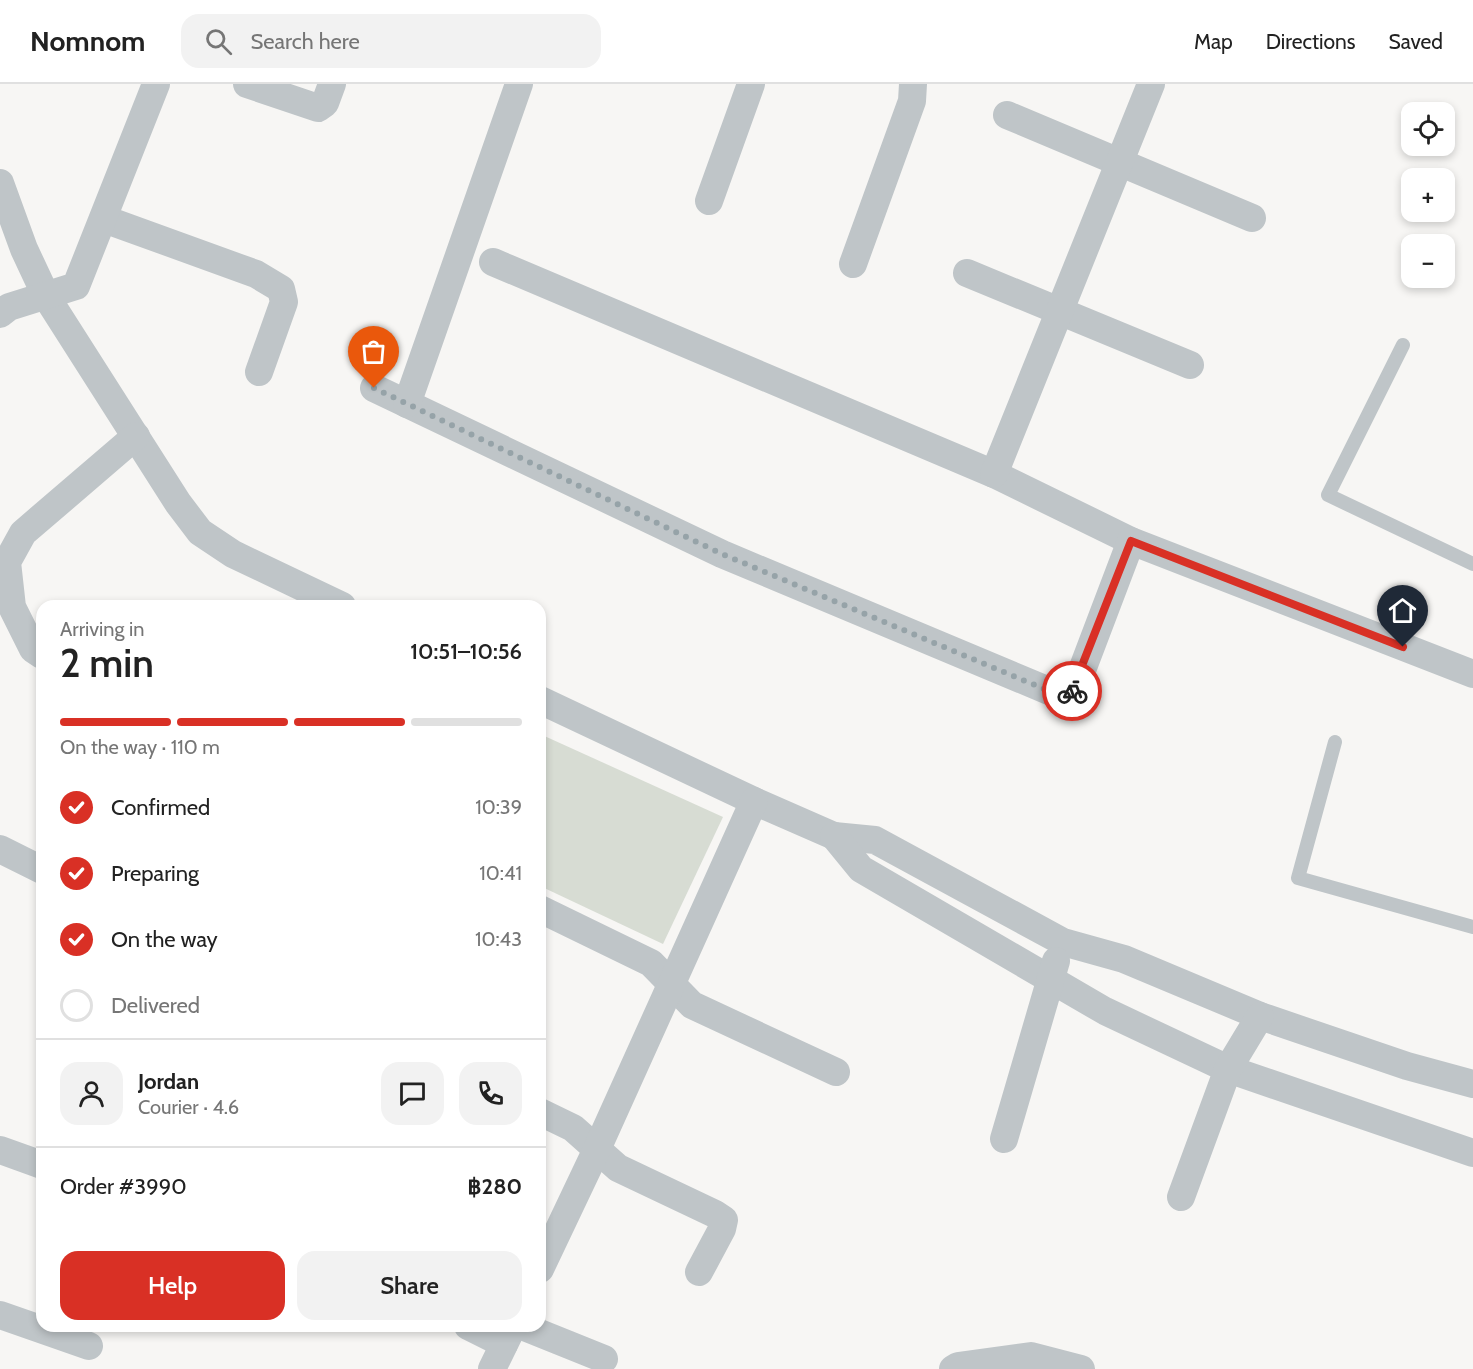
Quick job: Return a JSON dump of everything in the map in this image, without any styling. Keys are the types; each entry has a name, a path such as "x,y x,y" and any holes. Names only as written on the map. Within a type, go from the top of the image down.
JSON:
{"street":[{"path":"0,314 9,308 76,286 156,84"},
{"path":"247,84 318,108 325,103 332,84"},
{"path":"407,404 519,84"},
{"path":"709,201 751,84"},
{"path":"853,264 912,101 913,84"},
{"path":"993,474 1151,84"},
{"path":"1007,115 1252,218"},
{"path":"0,183 24,249 46,296 200,532 233,554 329,600"},
{"path":"104,219 256,274 281,289 284,302 259,372"},
{"path":"494,262 993,474 1131,541 1473,674"},
{"path":"967,273 1190,366"},
{"path":"374,388 722,554 1061,696 1069,696 1076,686 1131,541"},
{"path":"36,651 12,607 7,562 23,532 136,436"},
{"path":"546,703 754,801 834,836 875,840 1063,942 1124,958 1260,1016 1407,1066 1473,1084"},
{"path":"546,1256 754,801"},
{"path":"834,836 861,869 1049,976 1105,1011 1228,1069 1473,1152"},
{"path":"0,849 36,867"},
{"path":"546,912 651,963 692,1005 836,1072"},
{"path":"1004,1139 1049,976 1063,942"},
{"path":"1181,1197 1228,1069 1260,1016"},
{"path":"546,1115 573,1128 618,1168 724,1220 722,1229 699,1272"},
{"path":"0,1150 36,1163"},
{"path":"0,1315 36,1328"},
{"path":"48,1332 88,1346"},
{"path":"484,1332 507,1341 604,1359"},
{"path":"953,1369 958,1366 1032,1356 1081,1369"}],"lane":[{"path":"1403,345 1328,495 1473,564"},
{"path":"1335,742 1298,878 1473,927"}],"shaded area":[{"path":"546,737 723,817 663,944 546,889"}],"way so far":[{"path":"374,388 722,554 1061,696 1069,696 1072,691"}],"route":[{"path":"1072,691 1076,686 1131,541 1403,647"}]}
